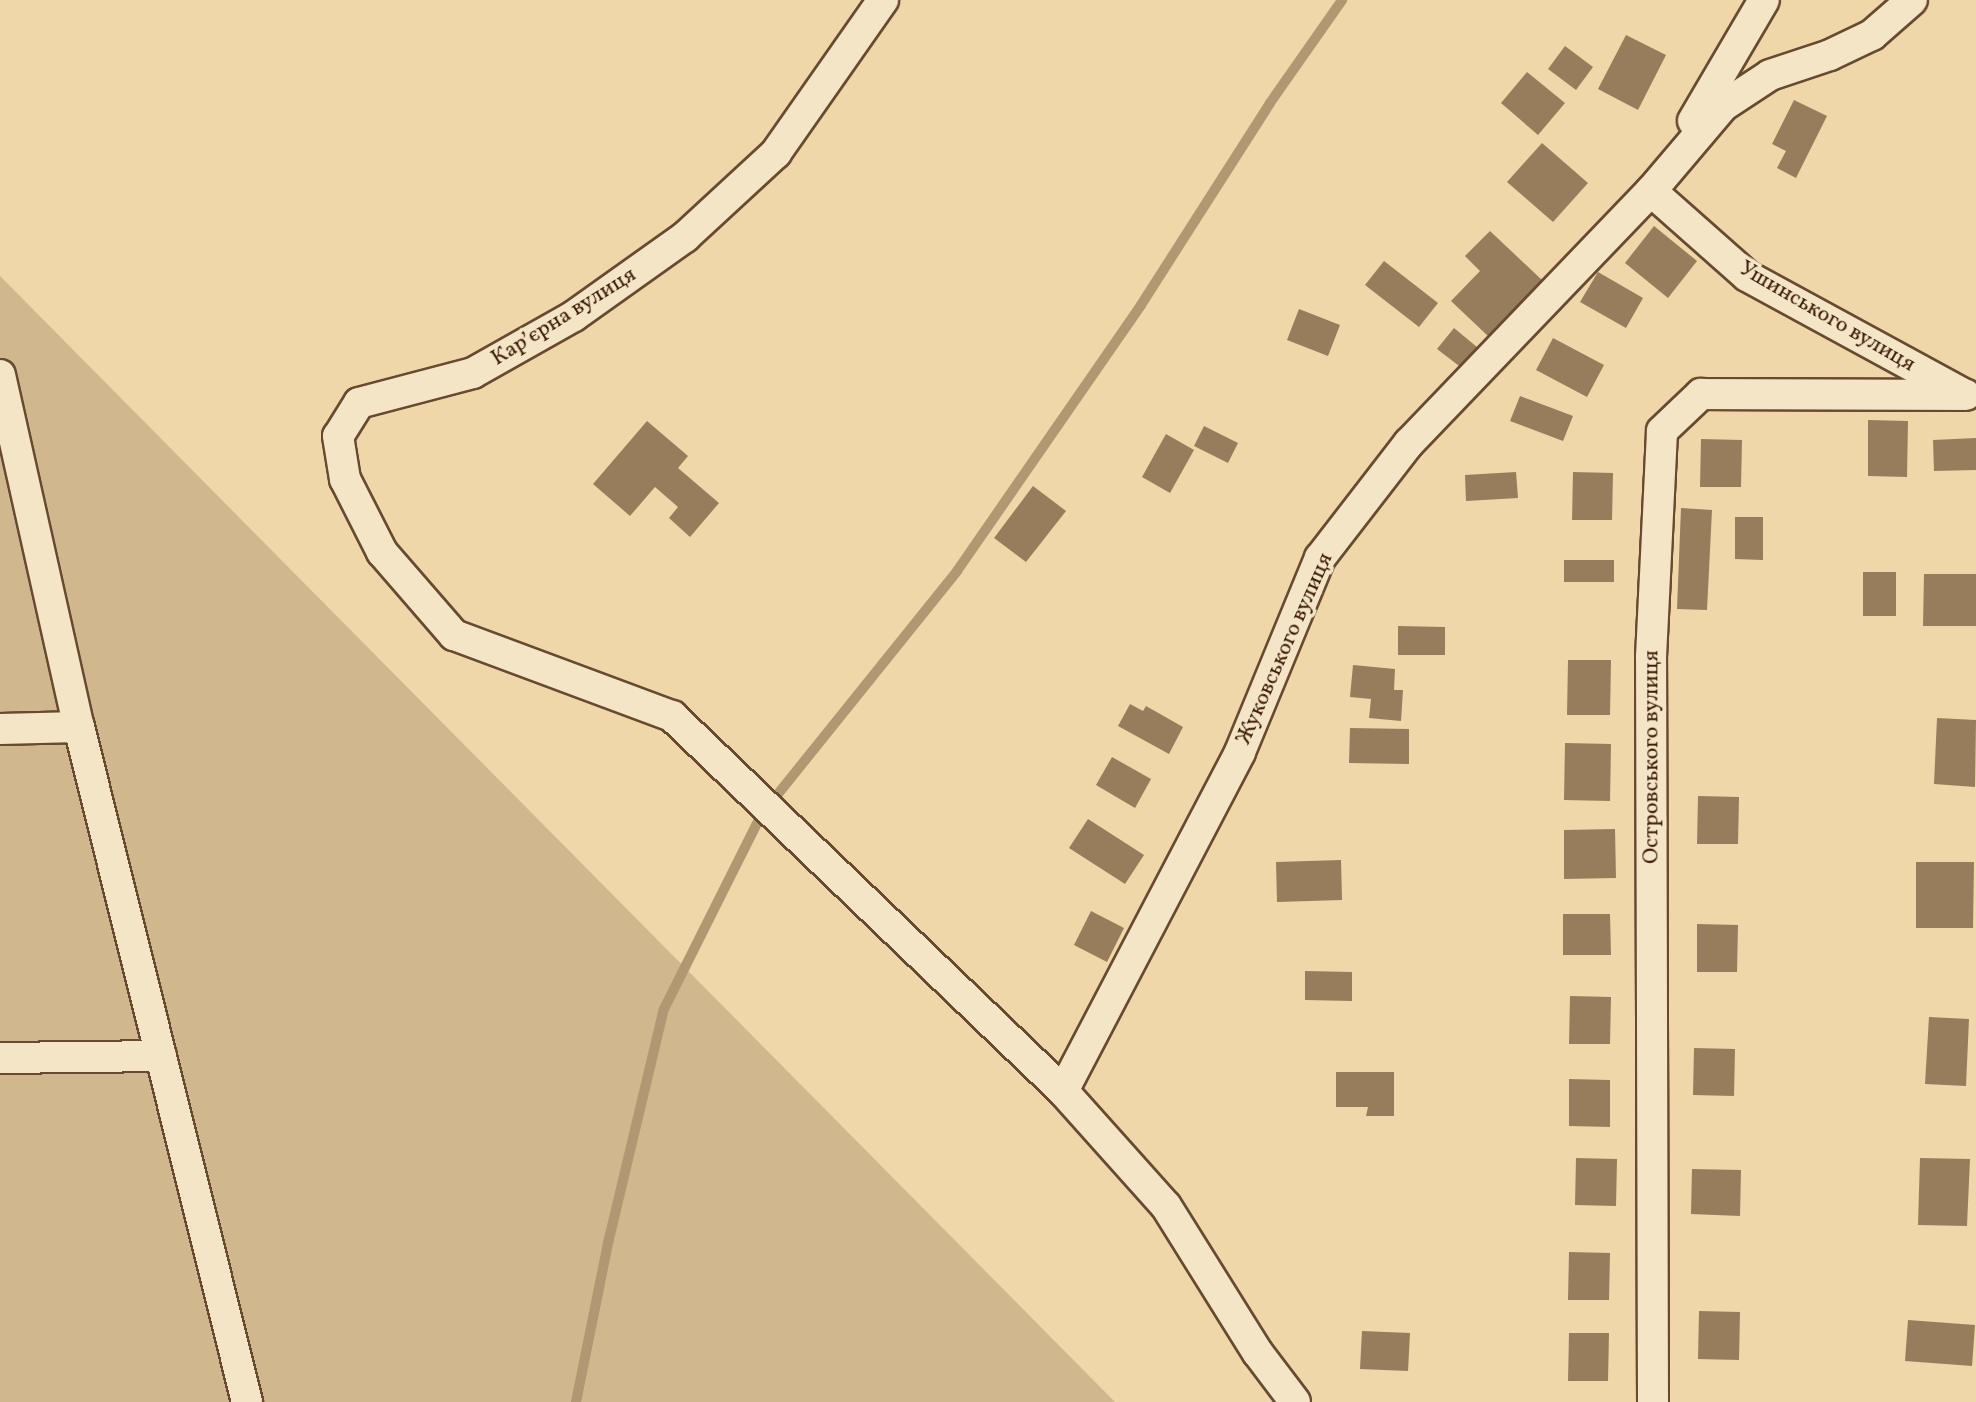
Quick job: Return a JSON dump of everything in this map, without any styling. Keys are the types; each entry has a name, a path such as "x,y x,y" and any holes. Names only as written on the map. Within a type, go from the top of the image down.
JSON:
{"street":[{"name":"Карʼєрна вулиця","path":"883,0 776,153 685,237 574,316 473,373 359,403 338,436 345,479 382,552 454,635 672,716 1063,1091 1166,1206 1258,1353 1295,1402"},
{"path":"1651,191 1764,0"},
{"path":"1651,191 1723,106 1745,88 1872,35 1912,0"},
{"name":"Ушинського вулиця","path":"1651,191 1747,276 1971,396"},
{"name":"Жуковського вулиця","path":"1063,1091 1240,752 1320,558 1409,443 1651,191"},
{"path":"1,376 79,727 247,1402"},
{"name":"Островського вулиця","path":"1653,1402 1651,657 1662,431 1701,394 1971,396"},
{"path":"0,729 79,727"},
{"path":"0,1058 161,1056"}],"shaded area":[{"path":"0,276 1115,1402 0,1402"}],"building":[{"path":"1626,35 1666,55 1638,110 1598,89"},
{"path":"1565,46 1593,67 1576,90 1548,69"},
{"path":"1527,72 1565,103 1538,135 1501,103"},
{"path":"1794,100 1827,116 1796,178 1777,168 1786,151 1772,144"},
{"path":"1542,143 1588,183 1553,222 1507,182"},
{"path":"1654,226 1697,261 1668,298 1625,263"},
{"path":"1490,231 1543,281 1489,337 1451,301 1480,271 1465,256"},
{"path":"1384,261 1438,303 1419,327 1365,285"},
{"path":"1598,272 1643,298 1626,328 1580,302"},
{"path":"1299,309 1340,325 1328,356 1287,340"},
{"path":"1454,328 1483,352 1467,372 1437,349"},
{"path":"1553,338 1604,365 1587,397 1536,370"},
{"path":"1520,396 1573,416 1563,441 1510,421"},
{"path":"1868,420 1908,421 1907,477 1868,476"},
{"path":"647,421 688,456 678,468 719,503 690,537 669,518 678,507 655,487 630,516 593,484"},
{"path":"1204,426 1238,443 1228,463 1194,446"},
{"path":"1166,434 1194,450 1170,493 1142,477"},
{"path":"1976,438 1976,470 1934,471 1933,440"},
{"path":"1701,439 1742,440 1741,487 1700,487"},
{"path":"1516,472 1518,498 1466,501 1465,475"},
{"path":"1573,472 1613,473 1612,520 1572,520"},
{"path":"1033,486 1066,511 1026,562 994,538"},
{"path":"1681,508 1712,510 1707,610 1677,609"},
{"path":"1735,517 1763,517 1763,560 1735,559"},
{"path":"1564,560 1614,560 1614,582 1564,582"},
{"path":"1863,572 1896,572 1896,616 1863,616"},
{"path":"1924,574 1976,574 1976,626 1923,626"},
{"path":"1398,626 1445,627 1445,655 1398,655"},
{"path":"1568,660 1611,660 1610,715 1567,715"},
{"path":"1353,665 1395,669 1394,690 1403,690 1401,721 1369,718 1371,699 1350,697"},
{"path":"1130,704 1143,711 1146,706 1183,727 1169,754 1118,726"},
{"path":"1937,718 1976,720 1975,787 1934,784"},
{"path":"1350,728 1409,729 1409,764 1349,763"},
{"path":"1565,743 1611,744 1610,801 1564,800"},
{"path":"1112,757 1151,779 1135,808 1096,785"},
{"path":"1698,796 1739,797 1738,844 1697,844"},
{"path":"1088,819 1144,855 1125,884 1069,848"},
{"path":"1615,829 1616,878 1564,879 1564,830"},
{"path":"1341,860 1342,900 1277,902 1276,862"},
{"path":"1916,862 1974,862 1973,928 1916,928"},
{"path":"1091,911 1124,928 1107,962 1074,945"},
{"path":"1563,914 1610,914 1611,955 1563,955"},
{"path":"1697,924 1738,925 1737,972 1697,972"},
{"path":"1305,971 1352,972 1352,1001 1305,1000"},
{"path":"1570,996 1611,997 1610,1044 1569,1044"},
{"path":"1929,1017 1969,1019 1966,1086 1925,1084"},
{"path":"1694,1048 1735,1049 1734,1096 1693,1095"},
{"path":"1336,1072 1394,1072 1394,1116 1366,1116 1368,1107 1336,1107"},
{"path":"1569,1079 1610,1080 1610,1127 1569,1126"},
{"path":"1576,1158 1617,1159 1616,1206 1575,1205"},
{"path":"1920,1158 1970,1159 1967,1226 1918,1225"},
{"path":"1692,1169 1741,1170 1740,1216 1691,1214"},
{"path":"1569,1252 1610,1253 1609,1300 1568,1300"},
{"path":"1699,1311 1740,1312 1739,1360 1698,1359"},
{"path":"1908,1320 1975,1325 1972,1366 1905,1361"},
{"path":"1362,1331 1410,1333 1408,1371 1360,1369"},
{"path":"1569,1333 1609,1333 1608,1381 1568,1381"}],"waterway":[{"path":"576,1402 609,1239 664,1009 761,815 957,571 1141,305 1270,103 1342,0"}]}
